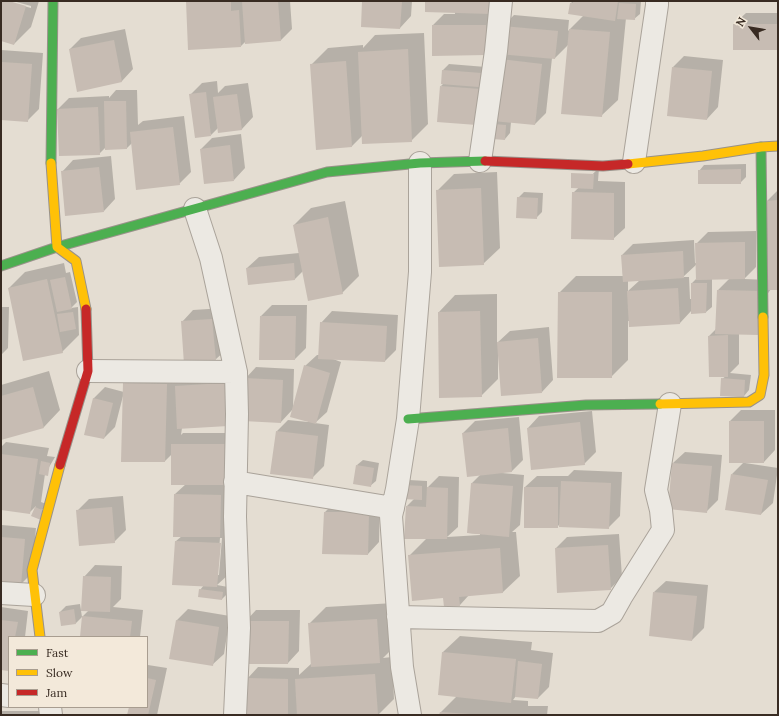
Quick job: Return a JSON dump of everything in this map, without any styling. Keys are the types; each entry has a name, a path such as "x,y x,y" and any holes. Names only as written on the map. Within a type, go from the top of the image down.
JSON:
{"street":[{"path":"40,636 32,570 63,453 88,371 86,310 76,262 56,247 51,164 53,1"},
{"path":"480,161 496,51 501,1"},
{"path":"634,162 657,1"},
{"path":"1,266 56,247 327,172 420,163 480,161 603,166 703,156 761,147 778,146"},
{"path":"408,419 586,405 749,402 760,395 764,375 761,147"},
{"path":"410,715 402,667 391,516 397,489 408,419 420,272 420,163"},
{"path":"195,208 210,258 236,372 237,414 235,516 239,628 235,715"},
{"path":"88,371 236,372"},
{"path":"398,617 598,621 612,612 664,530 656,490 670,404"},
{"path":"235,482 393,508"},
{"path":"1,593 34,595"}],"building":[{"path":"1,1 9,1 26,6 14,45 1,41"},
{"path":"186,1 231,1 231,11 239,10 241,47 188,50"},
{"path":"242,1 278,1 281,41 245,44"},
{"path":"362,1 402,1 400,29 361,27"},
{"path":"425,1 492,1 492,14 425,12"},
{"path":"573,1 618,1 615,21 568,14 570,3 573,3"},
{"path":"619,3 636,4 635,20 617,19"},
{"path":"733,24 778,24 778,50 733,50"},
{"path":"432,25 486,25 486,55 432,56"},
{"path":"502,26 558,31 555,59 499,54"},
{"path":"569,29 610,32 602,117 561,114"},
{"path":"114,40 122,82 77,92 69,49"},
{"path":"408,49 412,142 362,144 358,52"},
{"path":"500,59 542,64 535,125 493,121"},
{"path":"346,61 352,147 316,150 310,64"},
{"path":"1,62 32,64 28,122 1,120"},
{"path":"672,67 712,71 707,120 667,116"},
{"path":"442,70 481,73 479,87 441,84"},
{"path":"440,86 480,89 477,125 437,122"},
{"path":"206,92 211,136 195,138 189,94"},
{"path":"237,94 242,130 218,133 213,97"},
{"path":"104,101 126,101 127,149 105,150"},
{"path":"98,107 100,155 59,156 57,109"},
{"path":"492,124 506,125 505,140 492,139"},
{"path":"173,127 180,185 136,190 130,132"},
{"path":"230,145 234,181 204,184 200,149"},
{"path":"99,167 104,212 65,216 61,171"},
{"path":"741,169 741,184 698,184 698,170"},
{"path":"571,173 594,174 593,189 571,188"},
{"path":"481,188 484,265 439,267 436,190"},
{"path":"572,192 614,193 614,240 571,239"},
{"path":"517,197 538,198 537,219 516,218"},
{"path":"778,200 778,290 768,290 766,201"},
{"path":"328,217 343,294 308,301 293,225"},
{"path":"745,242 745,279 696,280 695,243"},
{"path":"683,251 684,278 623,282 621,255"},
{"path":"294,263 295,280 248,285 246,268"},
{"path":"65,277 72,309 57,312 50,280"},
{"path":"47,279 63,353 23,361 8,288"},
{"path":"691,283 707,283 706,313 691,314"},
{"path":"678,288 680,324 629,327 627,291"},
{"path":"717,290 760,291 759,335 715,334"},
{"path":"558,292 612,292 612,378 557,378"},
{"path":"480,311 482,397 439,398 438,312"},
{"path":"73,312 76,329 60,332 57,314"},
{"path":"260,316 296,316 295,360 259,360"},
{"path":"212,319 216,361 184,364 181,321"},
{"path":"320,322 387,326 385,362 318,359"},
{"path":"728,335 728,377 709,377 708,336"},
{"path":"538,338 542,393 501,396 497,342"},
{"path":"304,365 330,373 316,424 290,417"},
{"path":"244,378 283,380 281,423 243,421"},
{"path":"721,378 745,380 744,397 720,396"},
{"path":"123,383 167,384 165,462 121,462"},
{"path":"225,383 228,426 177,429 175,386"},
{"path":"33,387 44,428 1,440 1,396"},
{"path":"93,398 113,403 104,439 84,435"},
{"path":"729,421 764,421 764,463 729,463"},
{"path":"580,422 585,465 531,470 527,428"},
{"path":"508,428 512,472 467,477 462,433"},
{"path":"276,431 318,436 313,479 270,474"},
{"path":"171,444 225,444 225,485 171,485"},
{"path":"1,454 38,459 30,514 1,510"},
{"path":"41,461 50,463 48,476 39,474"},
{"path":"672,463 712,466 707,513 668,509"},
{"path":"356,465 374,468 371,487 353,484"},
{"path":"731,474 768,480 761,515 725,510"},
{"path":"561,481 611,483 609,529 559,527"},
{"path":"471,483 513,486 509,537 467,533"},
{"path":"402,485 422,486 422,500 402,499"},
{"path":"427,487 448,488 447,539 404,539 406,506 426,507"},
{"path":"524,487 558,487 558,528 524,528"},
{"path":"174,494 221,495 220,537 173,537"},
{"path":"35,507 44,511 41,520 31,516"},
{"path":"112,507 115,543 79,546 76,510"},
{"path":"324,512 369,512 368,555 322,554"},
{"path":"1,537 25,539 21,585 1,583"},
{"path":"175,541 221,543 217,587 172,585"},
{"path":"608,545 611,590 557,593 555,548"},
{"path":"500,548 503,593 459,597 460,606 444,607 443,598 412,601 408,555"},
{"path":"83,576 111,577 110,612 81,611"},
{"path":"199,589 223,592 222,600 198,597"},
{"path":"653,592 697,596 692,641 649,636"},
{"path":"74,609 76,624 61,626 59,612"},
{"path":"82,616 132,621 130,636 80,636"},
{"path":"377,619 380,663 311,667 308,623"},
{"path":"1,620 18,622 15,636 8,636 8,671 1,670"},
{"path":"176,620 219,627 213,666 169,659"},
{"path":"244,621 289,621 288,664 243,664"},
{"path":"442,652 516,659 511,703 438,695"},
{"path":"518,661 542,664 538,699 515,697"},
{"path":"375,674 378,715 297,715 295,679"},
{"path":"148,678 156,680 148,715 127,715 129,708 148,708"},
{"path":"246,678 288,679 288,715 245,715"},
{"path":"440,712 469,714 469,715 439,715"}],"traffic: fast":[{"path":"51,163 53,1"},
{"path":"761,147 763,317"},
{"path":"1,266 57,247 327,172 420,163 485,161"},
{"path":"408,419 586,405 660,404"}],"traffic: slow":[{"path":"628,164 778,146"},
{"path":"51,163 57,247 76,261 86,309"},
{"path":"660,404 749,402 760,395 764,375 763,317"},
{"path":"40,636 32,570 60,465"}],"traffic: jam":[{"path":"485,161 603,166 628,164"},
{"path":"60,465 88,371 86,309"}]}
